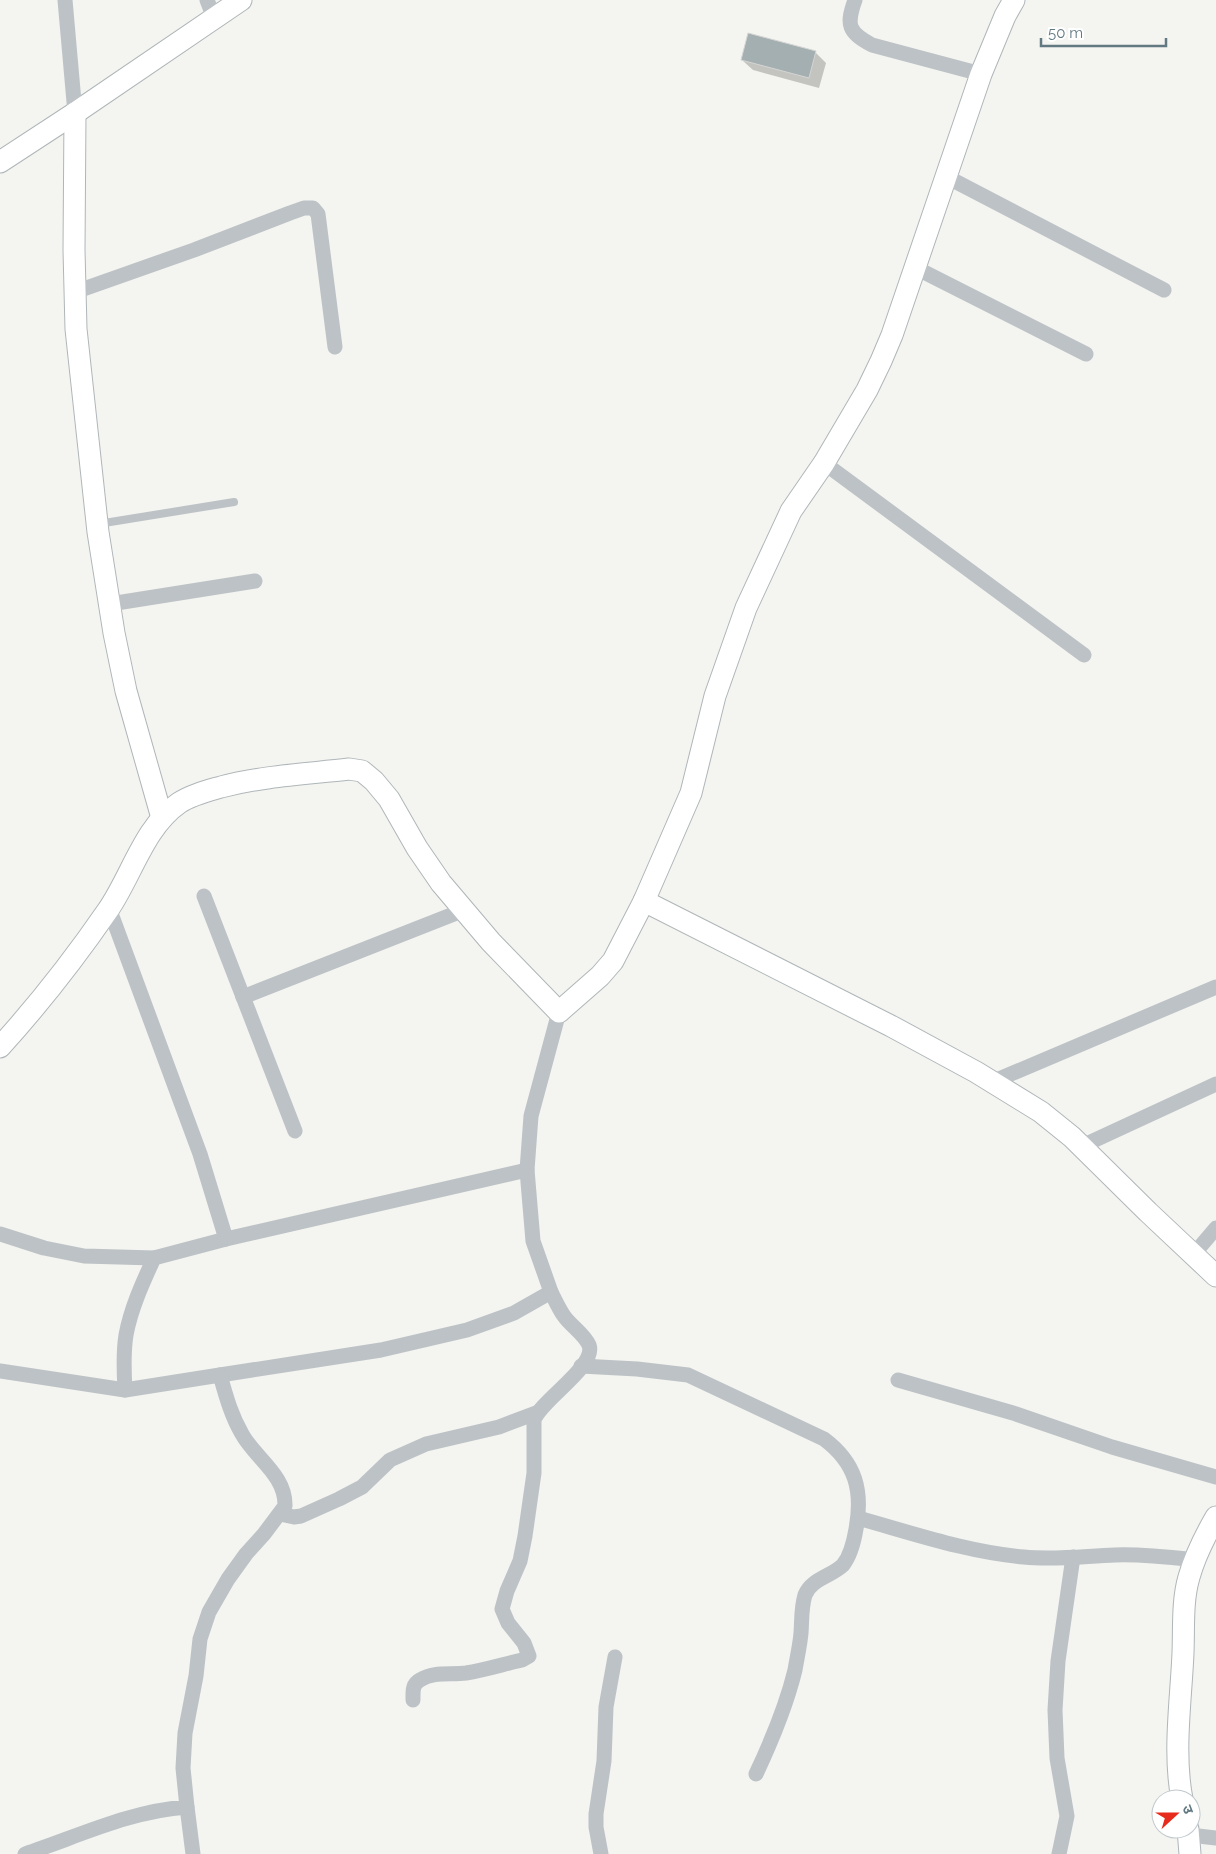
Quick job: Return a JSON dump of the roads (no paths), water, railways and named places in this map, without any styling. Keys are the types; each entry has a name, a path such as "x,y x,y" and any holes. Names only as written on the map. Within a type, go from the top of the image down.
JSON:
{"street":[{"path":"65,0 75,113 76,329 97,524 126,691 162,818"},
{"path":"855,0 850,16 851,25 858,38 872,45 981,74"},
{"path":"280,1514 294,1517 302,1516 339,1499 362,1487 390,1460 426,1444 499,1428 536,1413 581,1366 589,1355 588,1343 563,1315 550,1292 533,1242 527,1170 531,1116 559,1012 600,976 613,961 644,902 691,793 715,696 746,608 791,511 824,463 867,390 892,335 981,74 1005,16 1014,0"},
{"path":"0,162 75,113 224,5"},
{"path":"945,176 1164,290"},
{"path":"75,292 194,250 304,208 313,208 318,214 335,347"},
{"path":"914,267 1086,354"},
{"path":"824,463 1084,656"},
{"path":"110,604 255,581"},
{"path":"1,1045 41,1000 110,908 138,856 162,818 179,803 201,793 261,778 348,769 362,771 390,799 417,848 441,883 491,942 559,1012"},
{"path":"204,896 295,1132"},
{"path":"644,902 891,1026 992,1082 1041,1112 1082,1146 1216,1276"},
{"path":"110,908 200,1154 226,1239"},
{"path":"243,997 464,910"},
{"path":"992,1082 1216,987"},
{"path":"1082,1146 1216,1084"},
{"path":"0,1234 44,1248 84,1256 154,1258 226,1239 527,1170"},
{"path":"1193,1255 1216,1228"},
{"path":"125,1390 126,1336 139,1291 154,1258"},
{"path":"0,1371 125,1390 381,1350 467,1330 514,1313 550,1292"},
{"path":"581,1366 637,1369 688,1375 824,1439 837,1449 852,1468 857,1486 859,1510 848,1557 832,1574 809,1587 806,1594 802,1608 801,1635 795,1670 787,1699 775,1735 756,1774"},
{"path":"193,1854 183,1768 185,1733 196,1676 200,1639 209,1612 228,1579 285,1506 284,1493 272,1470 242,1436 231,1414 220,1375"},
{"path":"898,1380 1013,1414 1112,1447 1216,1477"},
{"path":"413,1700 413,1686 419,1680 435,1674 473,1672 522,1660 529,1656 524,1643 508,1623 502,1609 506,1590 520,1561 526,1536 534,1473 533,1429 536,1413"},
{"path":"1180,1789 1179,1742 1184,1602 1195,1560 1204,1538 1216,1517"},
{"path":"858,1518 965,1548 1022,1557 1047,1559 1144,1555 1195,1560"},
{"path":"1059,1854 1067,1816 1057,1758 1055,1710 1059,1652 1073,1557"},
{"path":"602,1854 596,1827 596,1814 604,1761 606,1707 615,1657"},
{"path":"25,1854 121,1819 157,1810 187,1807"},
{"path":"1201,1839 1216,1838"}],"lane":[{"path":"97,524 234,502"}]}
